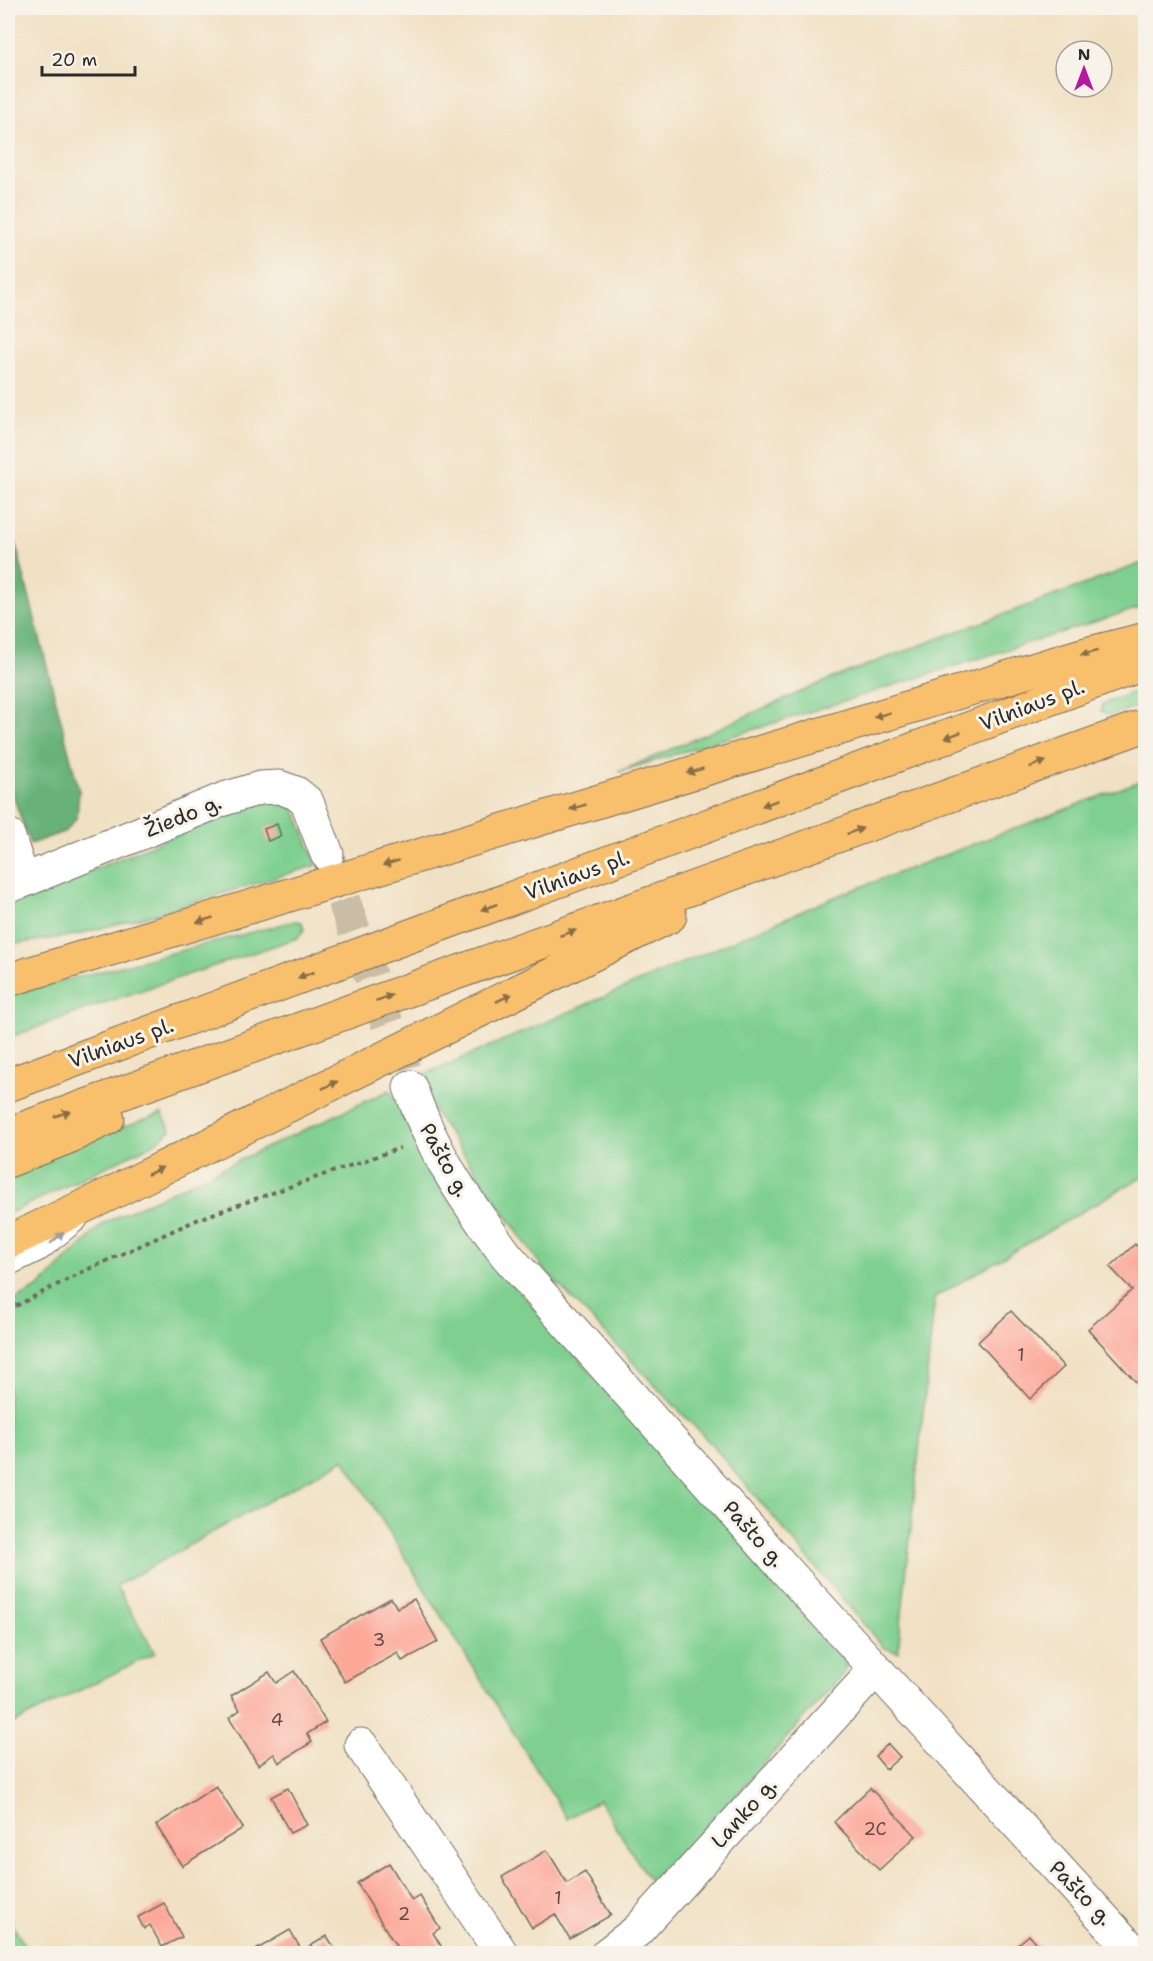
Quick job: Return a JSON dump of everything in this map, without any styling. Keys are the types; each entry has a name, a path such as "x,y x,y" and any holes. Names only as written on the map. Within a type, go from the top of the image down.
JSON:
{"highway":[{"path":"8,980 1082,655 1146,639"},
{"name":"Vilniaus pl.","path":"8,1085 1146,663"},
{"path":"8,1134 314,1022 800,851 1146,725"},
{"path":"8,1242 110,1194 800,851"},
{"path":"8,1161 71,1136 314,1022"}],"street":[{"name":"Žiedo g.","path":"15,884 224,799 260,788 279,787 296,793 307,802 327,854"},
{"path":"8,835 15,884"},
{"name":"Pašto g.","path":"410,1087 429,1138 474,1212 507,1256 792,1577 1136,1953"},
{"name":"Lanko g.","path":"607,1953 637,1931 876,1669"},
{"path":"361,1744 502,1953"}],"lane":[{"path":"8,1267 41,1251 110,1194"}],"path":[{"path":"8,1310 80,1273 201,1218 429,1138"}],"green space":[{"path":"8,514 79,791 77,817 66,831 30,844 8,781"},
{"path":"1145,562 1145,606 619,772 835,677"},
{"path":"1145,687 1145,704 1110,716 1101,711 1103,704"},
{"path":"1145,779 1145,1175 935,1297 898,1652 884,1648 714,1447 542,1267 430,1106 421,1076 837,896"},
{"path":"278,801 295,810 317,865 155,914 75,935 8,945 8,902 43,891 247,805"},
{"path":"295,921 302,922 304,930 297,938 86,1009 8,1038 8,995"},
{"path":"390,1090 437,1182 490,1258 847,1662 843,1674 654,1888 599,1800 567,1819 344,1459 116,1586 155,1653 8,1726 8,1316 20,1310 8,1304 39,1287 104,1223"},
{"path":"162,1113 171,1130 153,1144 8,1214 8,1173 92,1138"},
{"path":"8,1917 29,1953 8,1953"}],"building":[{"path":"277,824 281,836 268,841 264,829"},
{"path":"1135,1244 1146,1256 1146,1393 1088,1329 1132,1290 1110,1267"},
{"path":"1011,1311 1064,1367 1030,1399 978,1342"},
{"path":"391,1598 397,1608 414,1599 438,1642 402,1661 398,1653 345,1682 320,1638"},
{"path":"294,1671 326,1722 307,1734 312,1742 279,1763 274,1754 258,1765 229,1718 240,1710 231,1696 269,1672 276,1683"},
{"path":"888,1744 900,1757 886,1769 875,1756"},
{"path":"216,1786 243,1828 182,1866 156,1825"},
{"path":"288,1788 307,1825 290,1833 271,1797"},
{"path":"870,1788 916,1836 879,1870 834,1822"},
{"path":"547,1850 567,1883 585,1872 611,1915 570,1939 555,1914 532,1928 502,1877"},
{"path":"389,1863 412,1901 420,1896 440,1928 433,1933 446,1954 401,1954 357,1883"},
{"path":"164,1903 182,1937 162,1947 150,1925 144,1929 138,1917"},
{"path":"290,1930 302,1951 327,1936 338,1954 253,1954 252,1952"},
{"path":"1029,1935 1045,1954 1007,1954"}],"tunnel":[{"path":"327,854 410,1087"}]}
